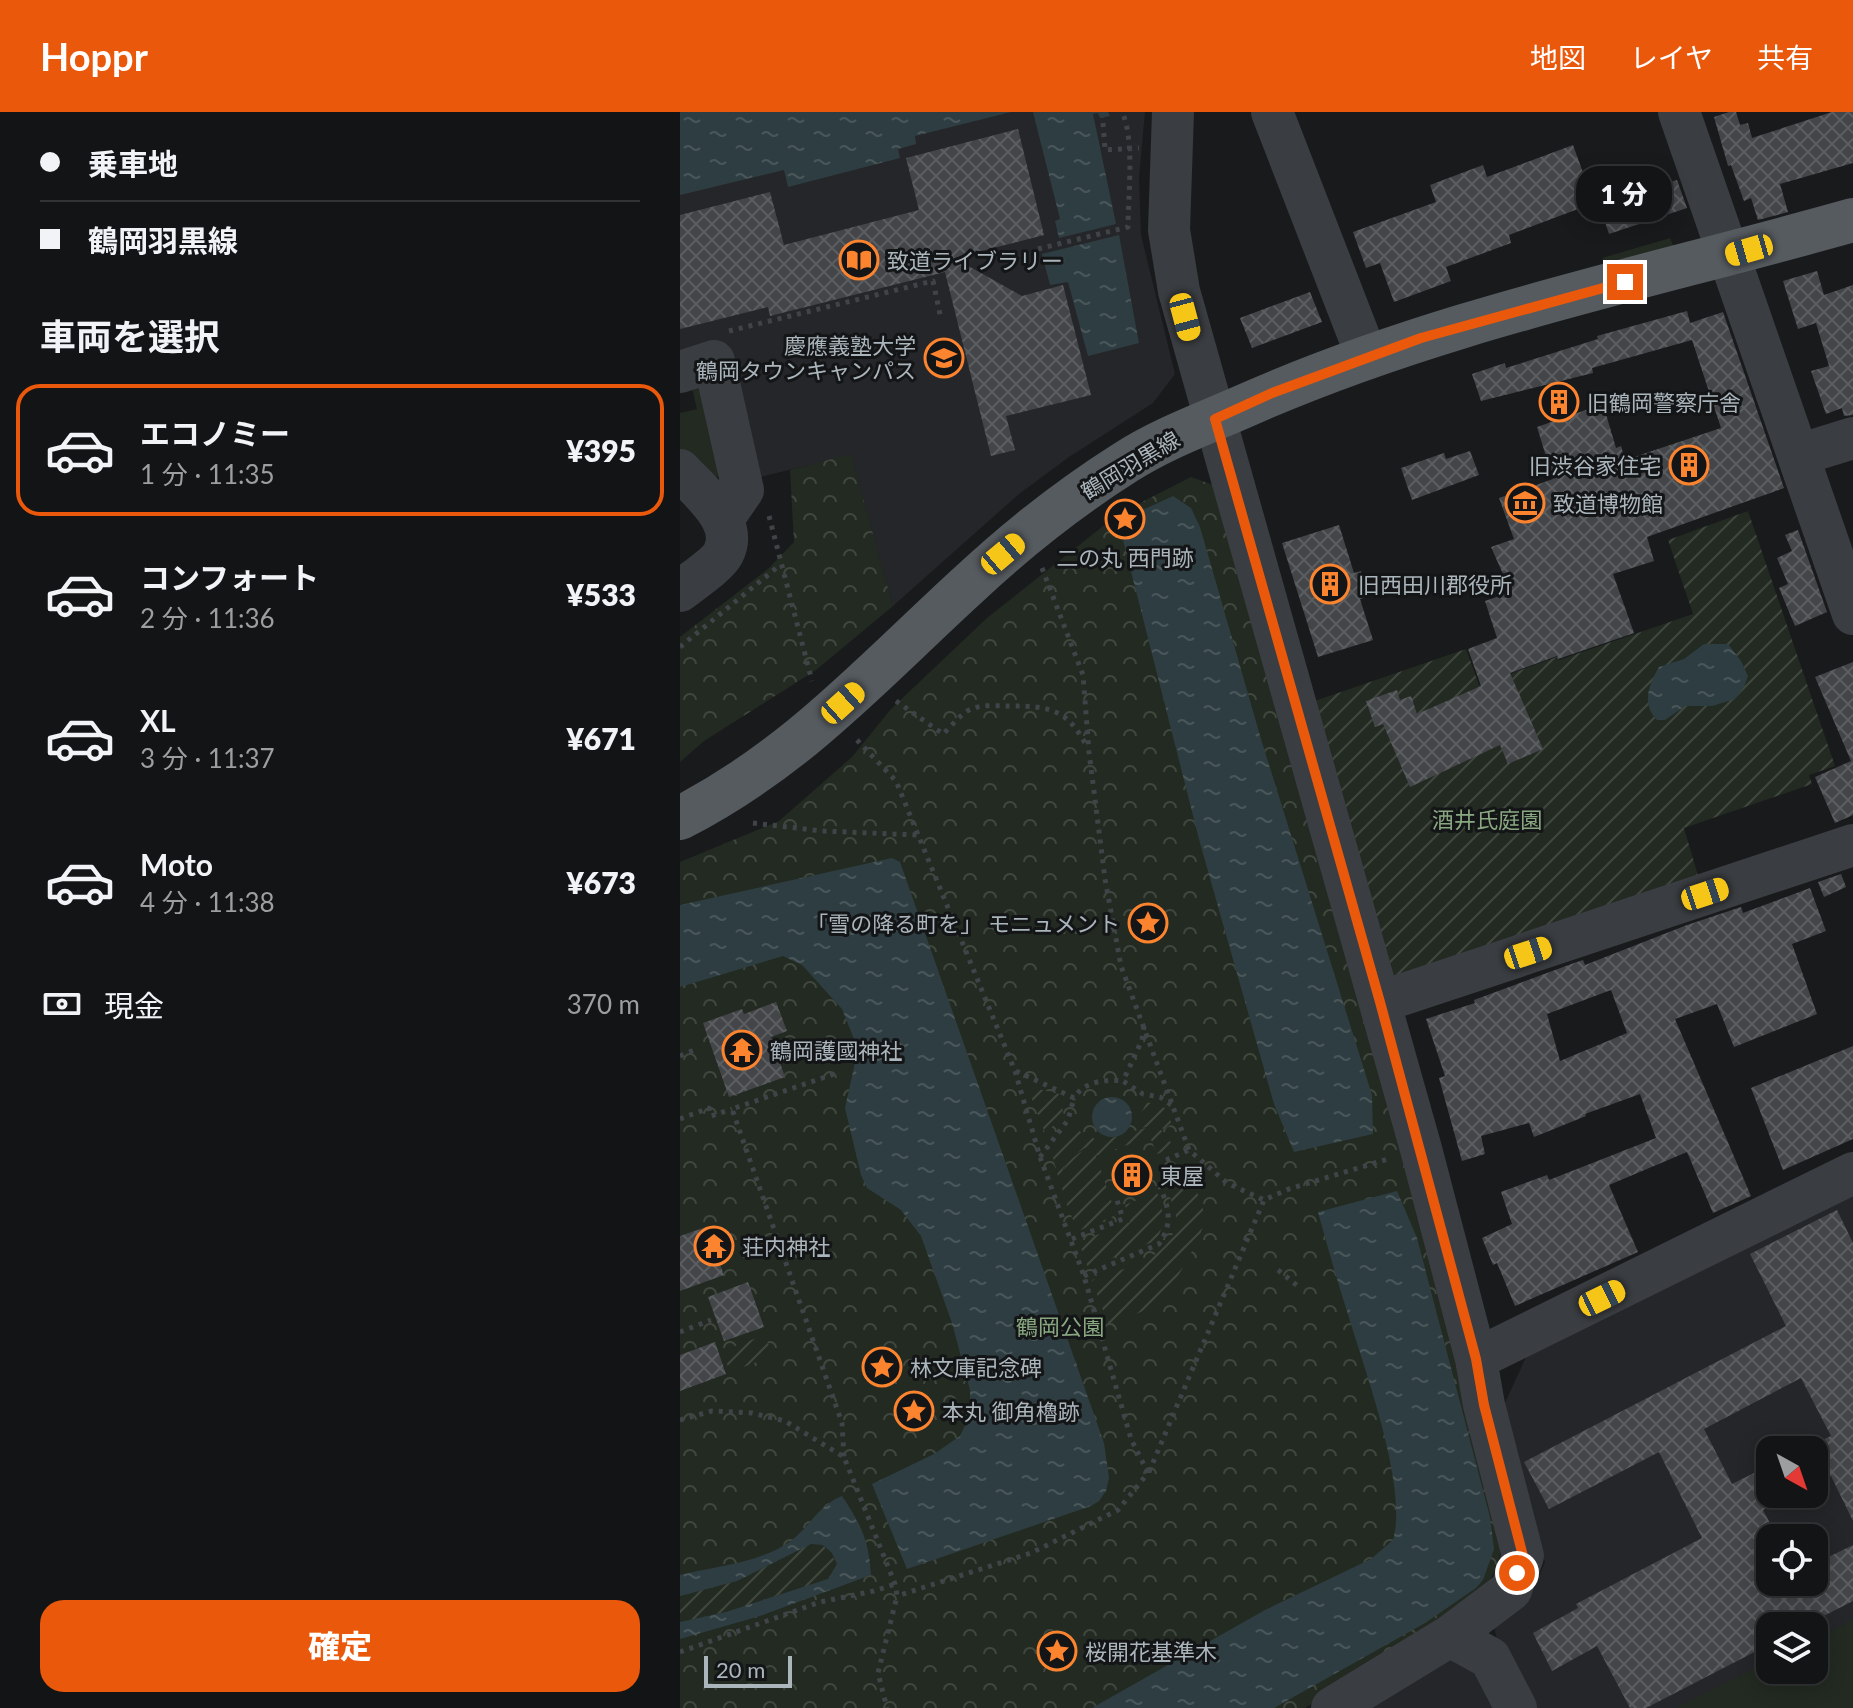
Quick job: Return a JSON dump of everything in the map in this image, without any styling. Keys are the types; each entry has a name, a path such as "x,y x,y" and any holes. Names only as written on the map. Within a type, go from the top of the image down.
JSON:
{"main road":[{"name":"鶴岡羽黒線","path":"680,818 726,795 783,754 857,691 965,587 1042,521 1127,461 1215,419 1367,357 1503,314 1853,220"}],"street":[{"path":"1173,112 1169,230 1179,291 1380,1002 1476,1359 1484,1405 1523,1556 1511,1590 1450,1636 1332,1708"},
{"path":"1272,112 1367,357"},
{"path":"1679,112 1798,455 1842,545 1853,614"},
{"path":"680,372 714,361 743,490 723,519"},
{"path":"1798,455 1853,438"},
{"path":"680,470 723,519 728,535 723,555 680,591"},
{"path":"1380,1002 1853,845"},
{"path":"1476,1359 1853,1173"},
{"path":"1450,1636 1490,1658 1516,1708"}],"path":[{"path":"1038,249 1128,227 1128,149 1122,112"},
{"path":"1103,123 1105,150 1148,148"},
{"path":"724,332 933,281 941,319"},
{"path":"766,541 773,535"},
{"path":"1041,564 1083,675 1105,879 1121,966 1189,1150 1227,1183 1264,1200"},
{"path":"680,647 780,565"},
{"path":"892,697 943,734 970,709 1042,706 1064,715 1078,730 1089,752"},
{"path":"857,740 896,781 1015,1071 1040,1157 1084,1276 1131,1439 1148,1473"},
{"path":"753,823 822,831 917,835"},
{"path":"1123,1081 1142,1040 1144,1024"},
{"path":"680,1056 694,1050"},
{"path":"1015,1071 1052,1085 1074,1098"},
{"path":"680,1119 709,1108 711,1116 834,1074"},
{"path":"1040,1157 1068,1120 1078,1091 1106,1079 1123,1081 1143,1094 1160,1097 1175,1108"},
{"path":"732,1109 842,1423 844,1457 895,1584 897,1596 878,1673 887,1708"},
{"path":"1166,1160 1189,1150"},
{"path":"897,1596 1031,1553 1118,1510 1148,1473 1264,1200 1301,1185 1393,1158"},
{"path":"1084,1276 1159,1244 1169,1222 1168,1207 1160,1187"},
{"path":"1072,1239 1123,1219 1116,1197"},
{"path":"1278,1270 1299,1287"},
{"path":"680,1332 711,1320"},
{"path":"680,1420 712,1411 752,1413 785,1421 844,1457"},
{"path":"680,1652 820,1602 895,1584"}],"shaded area":[{"name":"慶應義塾大学 鶴岡タウンキャンパス","path":"680,112 1145,112 1139,178 1141,235 1175,374 1153,403 1069,457 1019,494 893,606 851,455 752,479 680,355"},
{"path":"1853,1189 1853,1708 1532,1708 1498,1643 1492,1620 1533,1591 1545,1562 1498,1418 1527,1355"},
{"path":"1447,1656 1476,1668 1497,1708 1363,1708"}],"green space":[{"path":"1670,238 1677,254 1611,270 1602,258"},
{"path":"697,380 723,470 708,481 680,456 680,413 697,409 690,381"},
{"path":"851,454 893,606 816,670 704,741 680,762 680,637 769,568 794,542 790,470"},
{"name":"鶴岡公園","path":"1191,477 1219,487 1405,1142 1502,1538 1499,1562 1489,1582 1449,1617 1305,1708 680,1708 680,862 779,821 852,757 891,709 987,618 1102,527"},
{"name":"酒井氏庭園","path":"1748,511 1835,766 1809,775 1812,784 1684,828 1702,889 1393,992 1306,704 1466,649 1479,685 1693,614 1668,540"},
{"path":"1027,1086 1059,1094 1064,1116 1045,1133"},
{"path":"1147,1102 1165,1108 1172,1124 1165,1129 1150,1126 1138,1129 1138,1119"},
{"path":"1149,1127 1161,1130 1175,1148 1157,1154 1150,1137 1096,1156 1116,1215 1078,1231 1062,1188 1062,1175 1068,1163 1092,1146"},
{"path":"1075,1129 1099,1141 1074,1156 1059,1180 1052,1154"},
{"path":"1181,1162 1204,1212 1199,1238 1179,1275 1159,1301 1141,1312 1108,1324 1092,1280 1146,1260 1168,1243 1176,1217 1164,1170"},
{"path":"1157,1192 1163,1217 1155,1241 1088,1268 1079,1242 1130,1222 1125,1205"},
{"path":"765,1335 773,1356 730,1372 722,1351"},
{"path":"811,1544 823,1545 837,1563 828,1579 726,1612 680,1622 680,1596 737,1581"},
{"path":"1853,1620 1853,1708 1676,1708 1756,1668 1756,1684 1828,1684 1828,1633"}],"water":[{"path":"680,112 1011,112 915,136 916,144 898,149 900,158 788,187 784,170 680,195"},
{"path":"1033,112 1108,112 1110,116 1100,118 1098,113 1093,114 1116,224 1059,238 1055,221 1060,219"},
{"path":"1119,235 1139,343 1088,356 1068,282 1050,285 1042,254"},
{"path":"1173,496 1191,508 1200,527 1261,739 1372,1095 1373,1134 1294,1152 1274,1104 1200,843 1120,528 1138,512"},
{"path":"1704,644 1728,644 1748,676 1744,687 1735,699 1712,706 1685,706 1665,720 1657,720 1649,707 1648,694 1659,667 1684,659"},
{"path":"892,858 900,862 1104,1443 1109,1478 1106,1491 1091,1506 907,1569 872,1484 934,1454 960,1436 970,1415 970,1390 952,1323 921,1236 901,1210 867,1188 861,1175 845,1108 858,1049 842,1009 802,965 783,956 680,987 680,905"},
{"path":"1112,1097 1126,1103 1132,1117 1126,1131 1112,1137 1098,1131 1092,1117 1098,1103"},
{"path":"1397,1191 1417,1238 1490,1517 1494,1549 1483,1580 1425,1623 1274,1708 1092,1708 1265,1610 1371,1559 1393,1540 1396,1518 1391,1463 1318,1212"},
{"path":"842,1496 863,1533 871,1575 760,1616 680,1639 680,1622 726,1612 828,1579 837,1564 832,1553 823,1545 811,1544 737,1581 680,1596 680,1575 753,1559 780,1548 821,1510"}],"building":[{"path":"1736,112 1740,125 1748,123 1752,138 1832,112 1853,112 1853,163 1780,184 1788,212 1758,220 1751,198 1744,201 1731,165 1728,166 1714,117"},
{"path":"1018,129 1044,235 954,258 1022,296 1063,285 1091,395 1006,416 1015,450 991,456 945,272 770,316 768,307 680,329 680,215 770,192 784,245 919,210 906,158"},
{"path":"1573,145 1594,203 1509,235 1511,243 1446,267 1451,281 1394,302 1380,263 1366,268 1353,232 1436,202 1430,185 1483,165 1487,177"},
{"path":"1652,166 1656,178 1665,175 1667,183 1677,180 1687,208 1609,234 1593,186"},
{"path":"1817,271 1824,295 1853,285 1853,415 1844,416 1842,408 1826,414 1811,371 1829,366 1816,323 1798,329 1783,281"},
{"path":"1310,292 1322,322 1252,348 1240,318"},
{"path":"1687,311 1690,323 1723,312 1784,488 1647,537 1654,561 1613,574 1634,633 1510,673 1543,749 1508,764 1500,745 1410,787 1383,724 1375,727 1366,701 1397,690 1400,700 1411,696 1417,714 1481,686 1468,649 1497,638 1485,601 1511,592 1491,547 1514,539 1499,498 1553,479 1537,427 1603,404 1616,448 1621,446 1625,460 1721,428 1692,340 1592,368 1593,373 1481,401 1472,374 1505,363 1506,368 1598,339 1597,336"},
{"path":"1470,451 1479,475 1412,500 1401,468 1444,453 1446,459"},
{"name":"旧西田川郡役所","path":"1339,525 1354,573 1361,571 1369,596 1360,599 1373,640 1318,657 1282,543"},
{"path":"1798,530 1827,612 1795,626 1779,588 1788,584 1777,558 1792,551 1785,535"},
{"path":"1853,662 1853,815 1835,823 1815,777 1851,761 1815,677"},
{"path":"1841,874 1846,887 1824,897 1818,882"},
{"path":"1810,888 1826,931 1792,944 1817,1014 1734,1047 1717,1004 1675,1019 1751,1196 1713,1213 1687,1152 1609,1185 1638,1252 1515,1306 1497,1263 1493,1265 1482,1238 1512,1224 1501,1192 1547,1175 1549,1180 1656,1138 1640,1094 1534,1137 1529,1123 1481,1136 1485,1154 1462,1161 1439,1078 1445,1076 1426,1019 1574,963 1583,960 1585,965 1687,925 1741,907 1743,913","holes":["1611,990 1627,1033 1560,1061 1547,1014"]},
{"path":"776,1002 787,1031 771,1037 785,1077 729,1097 703,1023 742,1009 744,1014"},
{"path":"1853,1046 1853,1139 1783,1170 1751,1088"},
{"name":"東屋","path":"1138,1160 1147,1180 1126,1190 1117,1169"},
{"path":"1837,1210 1853,1243 1853,1521 1831,1476 1828,1478 1828,1437 1831,1436 1801,1378 1704,1429 1732,1484 1756,1472 1756,1508 1767,1508 1763,1510 1770,1524 1756,1524 1756,1596 1828,1596 1828,1557 1853,1545 1853,1601 1828,1614 1756,1612 1756,1651 1646,1708 1630,1708 1597,1646 1552,1671 1533,1633 1578,1608 1576,1604 1702,1538 1659,1452 1549,1509 1524,1462 1786,1326 1750,1254"},
{"path":"706,1227 724,1275 680,1291 680,1236"},
{"path":"748,1282 764,1327 724,1341 708,1297"},
{"path":"715,1342 726,1374 680,1391 680,1355"}],"place":[{"name":"致道ライブラリー","path":"859,260"},
{"name":"慶應義塾大学 鶴岡タウンキャンパス","path":"944,358"},
{"name":"旧鶴岡警察庁舎","path":"1559,402"},
{"name":"旧渋谷家住宅","path":"1689,465"},
{"name":"致道博物館","path":"1525,503"},
{"name":"二の丸 西門跡","path":"1125,519"},
{"name":"旧西田川郡役所","path":"1330,584"},
{"name":"「雪の降る町を」 モニュメント","path":"1148,923"},
{"name":"鶴岡護國神社","path":"742,1050"},
{"name":"東屋","path":"1132,1175"},
{"name":"荘内神社","path":"714,1246"},
{"name":"林文庫記念碑","path":"882,1367"},
{"name":"本丸 御角櫓跡","path":"914,1411"},
{"name":"桜開花基準木","path":"1057,1651"}],"route":[{"path":"1517,1573 1523,1556 1484,1405 1476,1359 1421,1149 1215,419 1272,393 1421,338 1625,282"}]}
